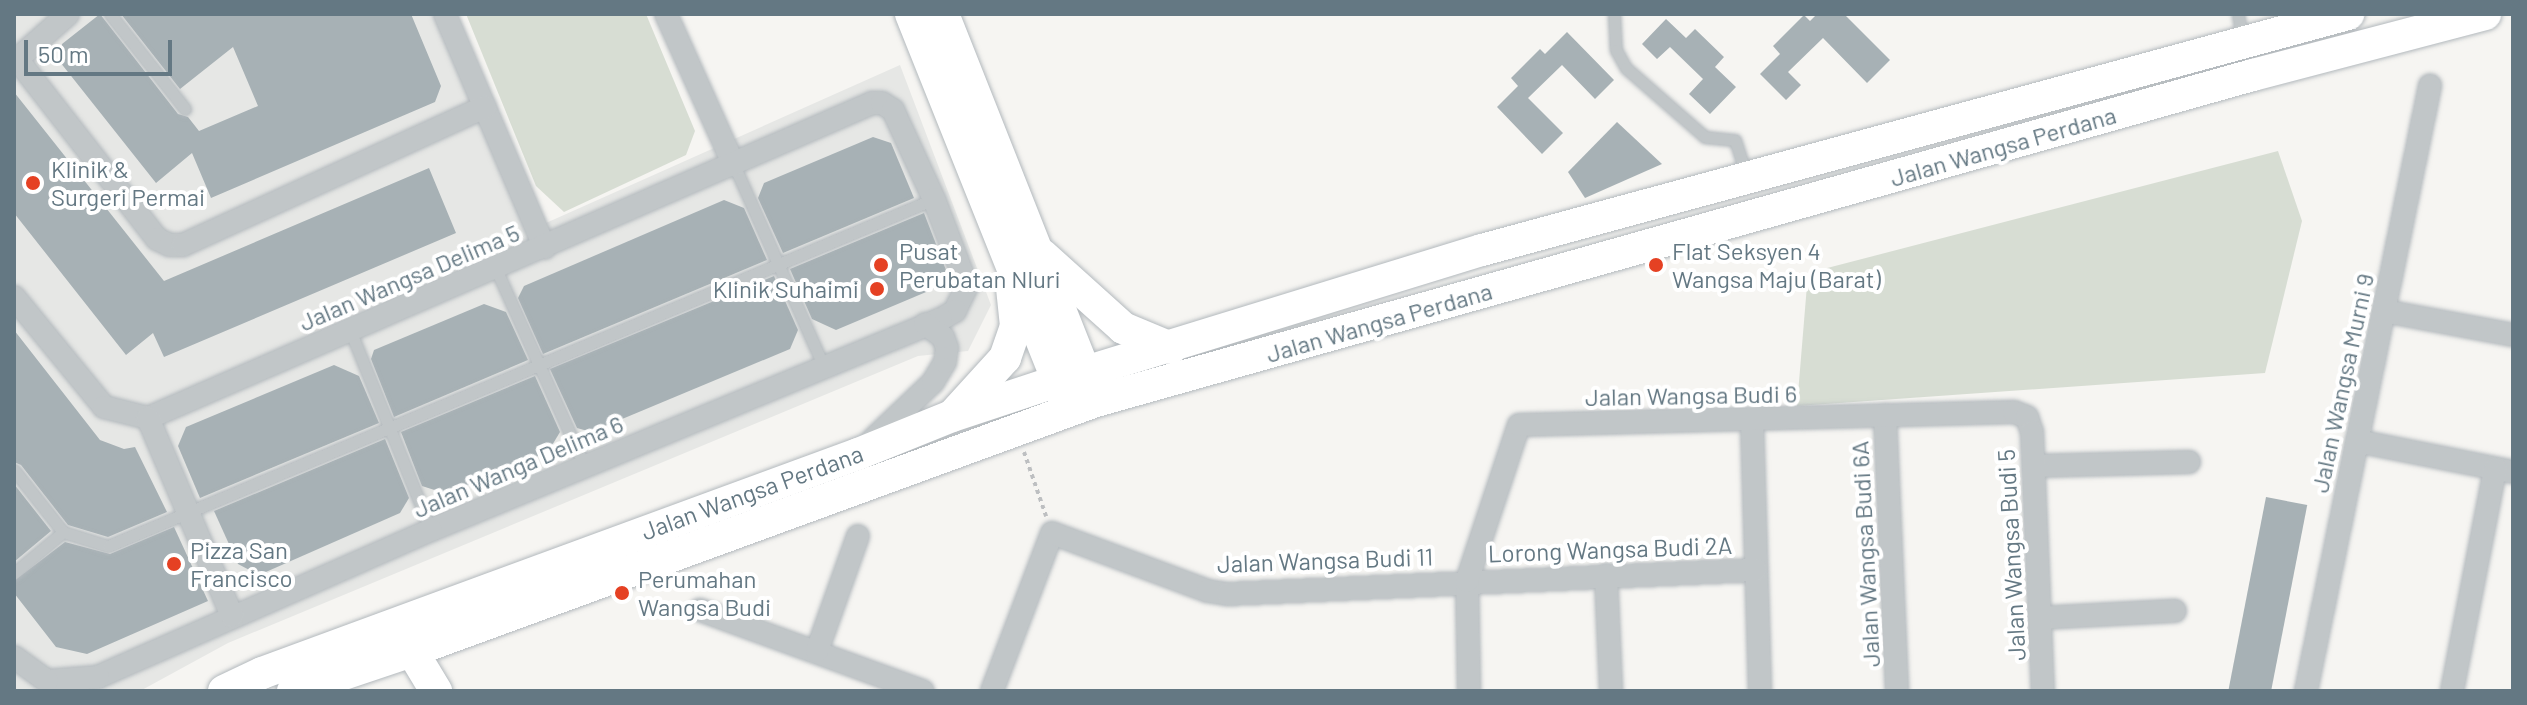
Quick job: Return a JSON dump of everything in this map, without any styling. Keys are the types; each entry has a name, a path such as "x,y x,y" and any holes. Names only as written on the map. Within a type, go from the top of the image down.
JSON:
{"main road":[{"path":"911,14 1020,252 1078,391"},
{"path":"943,14 1020,252 1016,326 1005,358 952,416"},
{"name":"Jalan Wangsa Perdana","path":"293,691 412,651 1017,430 1078,391 1171,348 1482,250 1747,179 2241,28 2348,14"},
{"name":"Jalan Wangsa Perdana","path":"224,691 277,668 858,454 952,416 1078,391 2485,14"},
{"path":"1020,252 1123,328 1171,348"},
{"path":"412,651 436,691"}],"street":[{"path":"68,14 16,60 157,239 170,245 183,245 485,107"},
{"path":"445,14 545,248"},
{"path":"666,14 734,165"},
{"name":"Jalan Wangsa Murni 9","path":"2306,691 2430,86"},
{"name":"Jalan Wanga Delima 6","path":"14,657 47,681 98,677 431,530 955,311 967,286 934,199 893,110 882,103 860,109"},
{"name":"Jalan Wangsa Delima 5","path":"148,418 860,109"},
{"path":"14,297 104,407 148,418 232,616"},
{"path":"2384,311 2513,335"},
{"path":"858,454 911,398 933,382 945,362 947,348 943,337 925,324"},
{"name":"Jalan Wangsa Budi 6","path":"1467,581 1519,425 2014,412 2027,417"},
{"name":"Jalan Wangsa Budi 6A","path":"1885,415 1897,691"},
{"name":"Jalan Wangsa Budi 5","path":"2027,417 2032,432 2034,466 2043,691"},
{"path":"1752,421 1760,691"},
{"path":"2357,441 2504,470 2452,691"},
{"path":"2034,466 2189,462"},
{"path":"992,691 1052,533"},
{"name":"Jalan Wangsa Budi 11","path":"1052,533 1216,593 1467,581"},
{"path":"817,651 858,536"},
{"name":"Lorong Wangsa Budi 2A","path":"1467,581 1755,570"},
{"path":"1606,575 1611,691"},
{"path":"1467,581 1469,691"},
{"path":"700,610 923,691"},
{"path":"2040,618 2175,611"}],"lane":[{"path":"110,14 185,109"},
{"path":"1614,14 1616,50 1626,68 1705,137 1735,140 1747,179"},
{"path":"734,165 823,365"},
{"path":"14,470 63,532 108,546 191,514 934,199"},
{"path":"496,269 585,467"},
{"path":"350,330 431,530"},
{"path":"14,573 63,532"}],"path":[{"path":"1017,430 1052,533"}],"shaded area":[{"path":"14,14 456,14 546,223 900,65 991,305 968,351 918,356 228,643 140,691 14,691"},
{"path":"466,14 646,14 695,131 686,155 564,212 536,186"},
{"path":"2278,151 2302,221 2265,373 1797,406 1808,273"}],"building":[{"path":"100,14 178,114 188,117 199,131 258,106 233,47 180,89 121,14 411,14 441,86 435,102 211,198 192,153 156,183 60,62 62,44"},
{"path":"1817,14 1844,14 1890,60 1867,83 1823,38 1788,72 1801,85 1786,100 1760,74 1780,54 1773,46 1804,15 1810,21"},
{"path":"1666,19 1686,38 1695,29 1724,57 1715,67 1736,87 1710,114 1689,94 1703,79 1670,47 1657,59 1642,44"},
{"path":"1567,32 1614,80 1595,99 1562,65 1528,98 1563,133 1542,154 1497,107 1518,86 1511,78 1540,49 1545,54"},
{"path":"14,92 164,281 429,168 456,233 164,357 153,333 126,355 14,213"},
{"path":"1617,122 1662,164 1585,198 1568,172"},
{"path":"873,137 891,143 914,198 783,253 758,198 764,183"},
{"path":"724,200 744,208 767,260 543,354 518,298 524,286"},
{"path":"924,213 946,270 938,287 836,330 812,319 790,269"},
{"path":"774,276 798,330 790,349 591,432 577,428 550,369"},
{"path":"484,304 506,312 528,360 394,417 371,359 374,350"},
{"path":"14,330 100,440 124,449 135,447 167,512 108,537 68,525 21,465 14,462"},
{"path":"334,365 359,376 379,423 200,498 178,446 186,427"},
{"path":"535,376 560,432 548,452 447,494 422,486 401,432"},
{"path":"385,439 409,498 400,513 259,575 238,564 214,511"},
{"path":"14,484 51,531 14,562"},
{"path":"2266,497 2307,505 2271,691 2228,691"},
{"path":"174,527 208,601 87,654 56,647 14,593 14,581 65,542 110,554"}],"place":[{"name":"Klinik & Surgeri Permai","path":"33,183"},
{"name":"Pusat Perubatan Nluri","path":"881,265"},
{"name":"Flat Seksyen 4 Wangsa Maju (Barat)","path":"1656,265"},
{"name":"Klinik Suhaimi","path":"877,289"},
{"name":"Pizza San Francisco","path":"174,564"},
{"name":"Perumahan Wangsa Budi","path":"622,593"}]}
